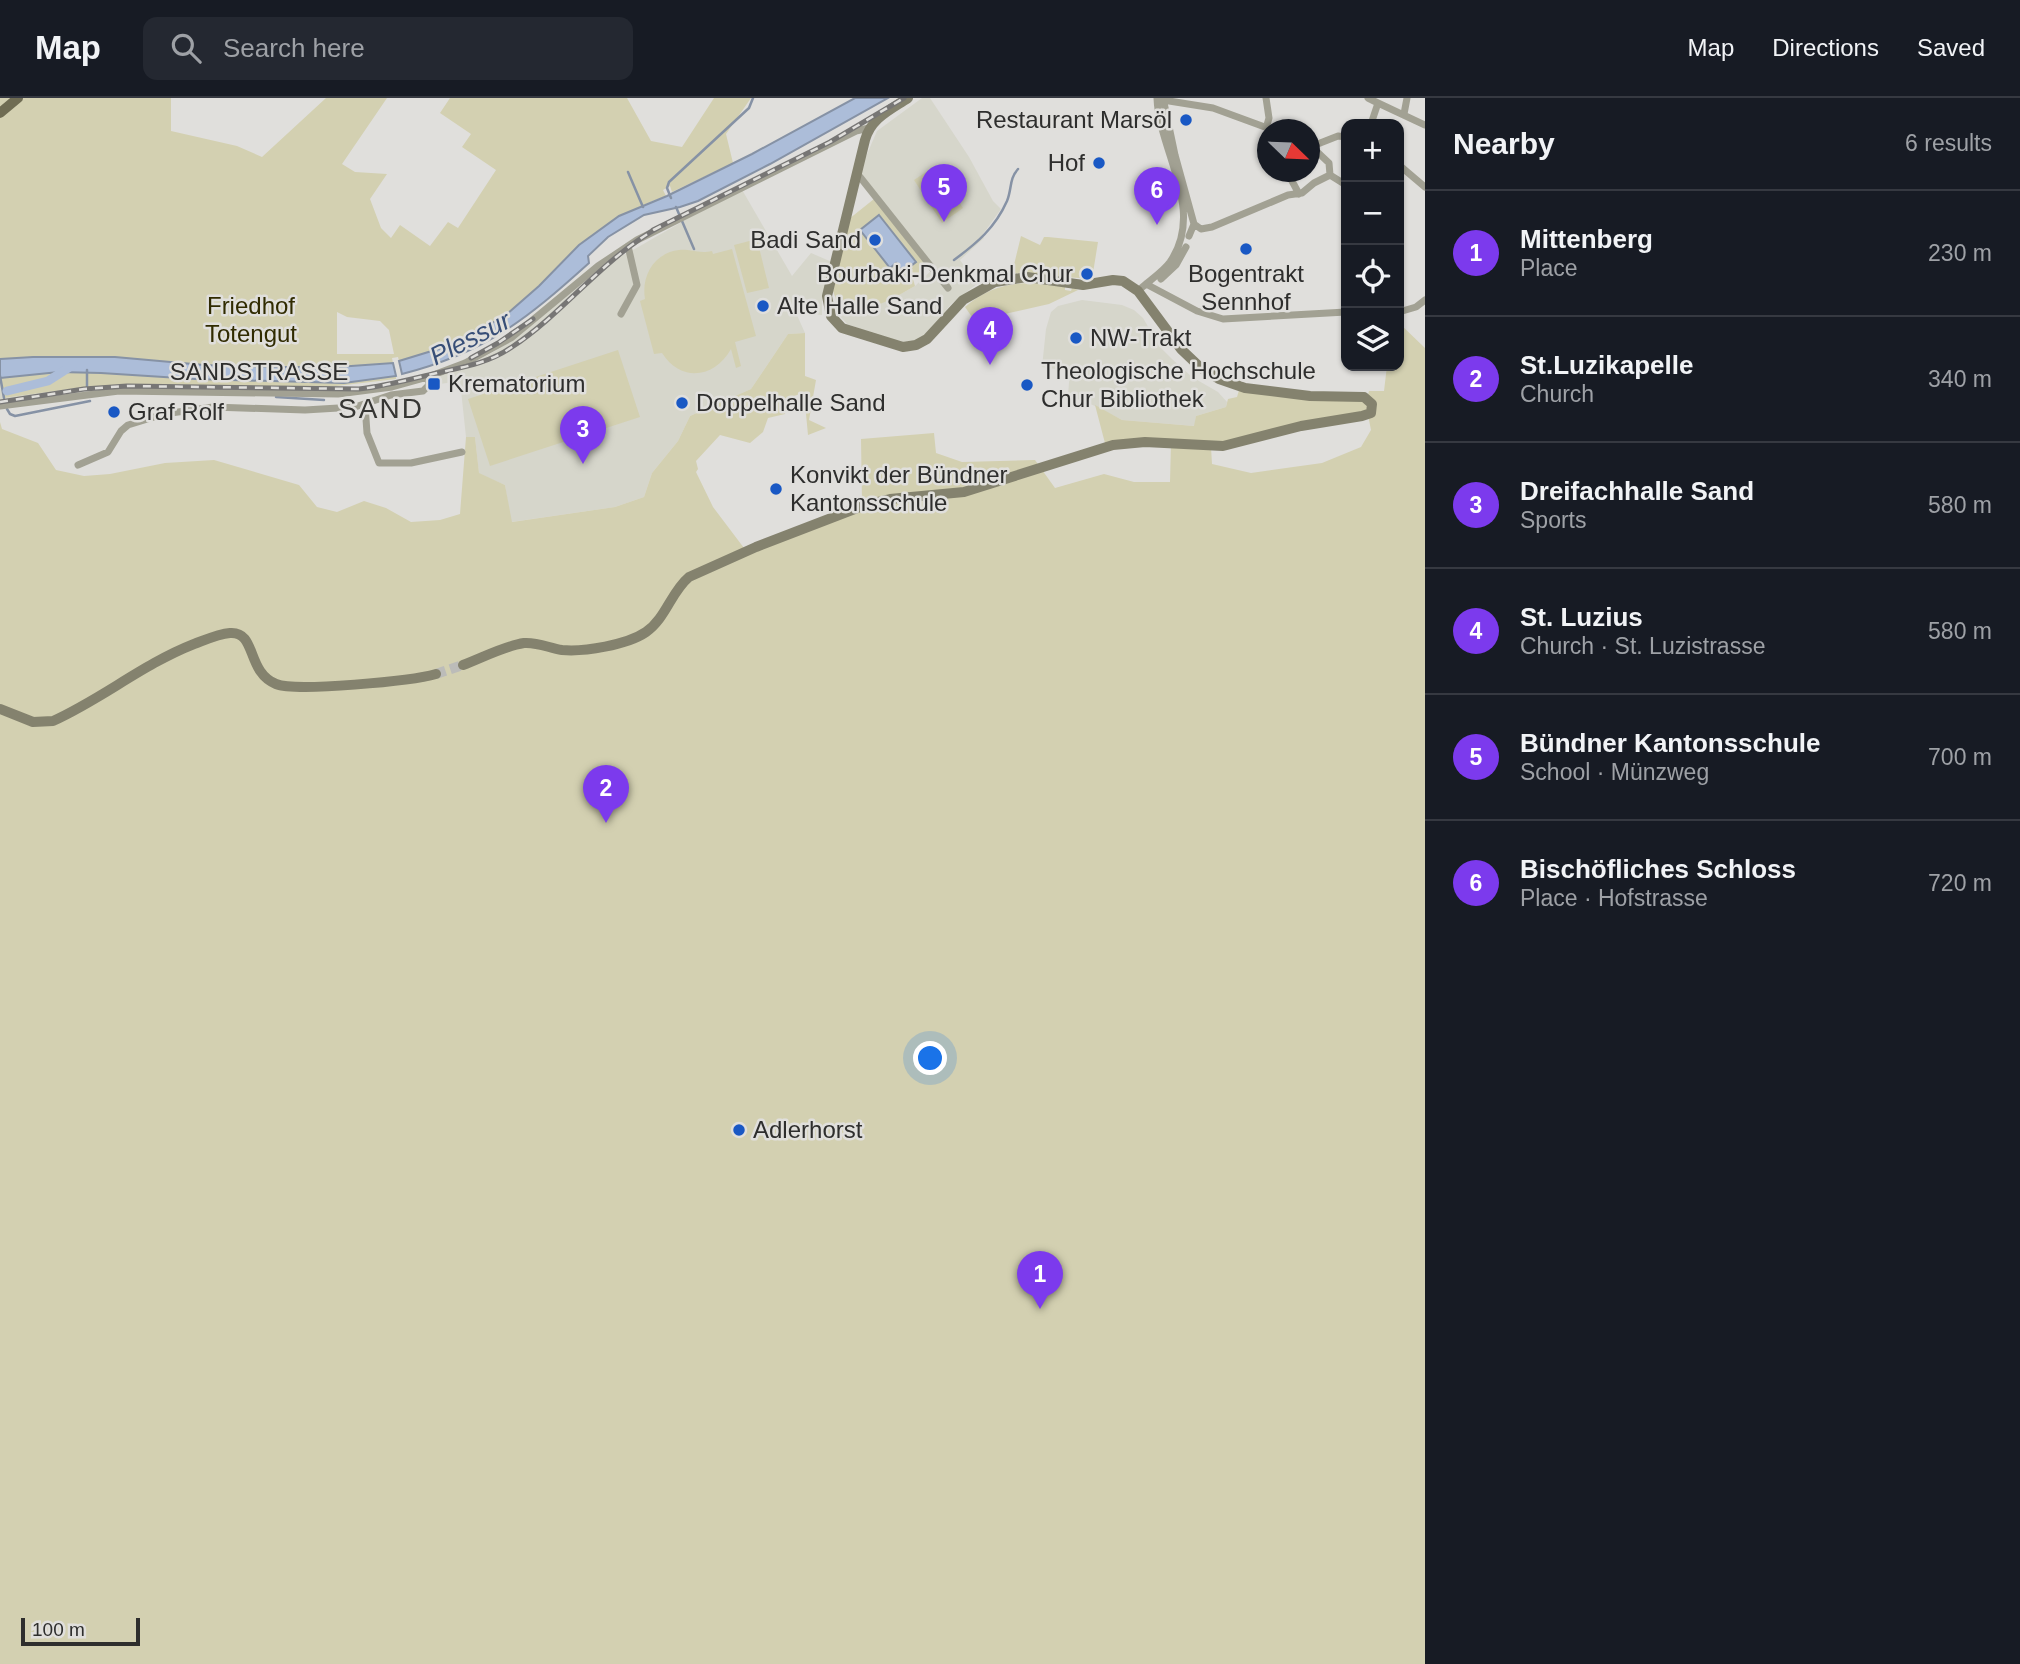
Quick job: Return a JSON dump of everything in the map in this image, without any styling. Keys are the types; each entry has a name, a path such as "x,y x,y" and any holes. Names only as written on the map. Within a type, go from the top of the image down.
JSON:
{"main road":[{"path":"0,114 18,98"},
{"path":"463,665 523,644 535,643 567,650 627,641 650,628 681,584 694,574 756,547 874,503 964,492 1113,445 1145,442 1223,446 1301,426 1366,416 1372,410 1371,401 1364,397 1310,396 1240,387 1219,379 1181,349 1142,287 1123,281 1086,285 1027,277 995,282 970,295 949,313 927,340 909,347 897,347 851,333 835,322 827,301 856,175 869,128 878,117 908,98"},
{"path":"0,709 33,722 53,721 164,657 232,633 243,636 248,641 254,662 262,675 283,687 401,680 436,674"}],"street":[{"path":"1266,98 1269,119"},
{"path":"1368,98 1425,125"},
{"path":"1404,114 1408,98"},
{"path":"1161,99 1194,101 1257,123"},
{"path":"1161,99 1194,224 1200,229 1209,228 1288,195 1299,194 1316,181 1331,175"},
{"path":"1161,99 1170,160 1183,201 1185,219 1173,257 1163,271 1142,287 1196,311 1223,319 1341,312"},
{"path":"1373,119 1378,103"},
{"name":"SANDSTRASSE","path":"0,406 119,391 192,390 334,395 392,387 428,377 477,357 511,338 597,266 628,246 856,131 869,128"},
{"path":"1320,143 1341,136"},
{"path":"1320,155 1329,163 1331,175 1342,182"},
{"path":"1404,169 1425,187"},
{"path":"856,175 885,207 948,288"},
{"path":"1293,182 1299,194"},
{"path":"1189,236 1194,224"},
{"path":"621,314 637,285 628,246"},
{"path":"1161,279 1176,265 1185,247"},
{"path":"1404,311 1416,307 1425,300"},
{"path":"78,465 108,452 128,425 171,412 213,407 305,410 350,408 391,395 424,390 429,385 428,377"},
{"path":"365,405 367,433 378,463 407,463 462,452"}],"shaded area":[{"path":"922,98 930,98 969,157 993,201 1001,209 983,234 984,238 960,260 977,284 951,304 922,337 911,342 896,342 847,324 839,315 837,302 845,306 892,299 915,286 933,269 859,173 877,131"},
{"path":"741,188 792,276 811,253 832,262 822,302 822,315 796,313 805,333 788,334 751,389 690,416 678,441 652,473 644,497 615,507 511,522 505,485 479,474 475,437 466,437 460,381 440,384 437,378 512,341 616,256 626,254"},
{"path":"1082,300 1122,305 1134,310 1143,318 1160,347 1192,377 1218,392 1227,402 1226,407 1196,416 1195,426 1122,420 1068,395 1070,371 1042,367 1046,329 1051,312 1058,306"},
{"path":"0,378 4,398 127,384 328,387 328,394 141,390 0,406"}],"green space":[{"name":"Friedhof Totengut","path":"0,98 171,98 171,131 237,146 262,157 326,98 387,98 342,164 355,172 387,174 370,199 381,228 391,238 400,225 430,246 448,222 458,228 496,170 462,147 471,134 440,113 450,98 627,98 651,141 682,147 714,98 751,98 726,134 733,163 672,192 670,186 663,190 666,196 615,220 592,235 507,314 469,336 428,352 399,361 398,357 392,358 393,363 337,367 204,365 115,357 0,359","holes":["337,312 347,317 380,321 389,330 394,354 337,354"]},
{"path":"935,166 963,208 942,223 914,180"},
{"name":"Badi Sand","path":"874,199 924,262 922,266 925,270 913,279 915,286 877,305 858,308 837,302 833,291 849,219"},
{"path":"1021,236 1040,245 1044,237 1098,242 1092,279 1012,273"},
{"path":"757,239 769,288 747,293 734,245"},
{"path":"732,249 756,336 735,342 741,366 736,368 731,349 716,366 707,371 688,373 670,363 662,353 654,354 640,301 645,299 647,274 656,261 670,252 712,251 713,254"},
{"path":"1035,283 1065,287 1065,290 1071,291 1072,288 1078,290 1049,304 991,317 979,327 965,307 997,288"},
{"path":"1404,328 1425,348 1425,1664 0,1664 0,422 2,429 38,443 56,470 84,476 110,474 165,463 214,460 299,485 317,507 337,512 364,501 386,508 411,522 440,520 460,514 466,437 475,437 479,473 505,485 512,522 615,507 644,497 652,473 678,441 690,416 751,389 788,334 805,333 805,376 816,380 809,420 826,428 808,435 804,393 787,398 785,414 768,418 763,432 750,443 720,435 696,461 696,472 713,507 744,548 862,502 861,439 934,433 936,453 962,462 1035,460 1055,488 1104,474 1134,482 1170,482 1171,443 1106,447 1095,405 1122,420 1194,426 1196,416 1226,407 1228,399 1237,397 1240,387 1367,398 1369,391 1384,391 1386,371 1404,371","holes":["1368,415 1371,430 1361,447 1322,463 1251,473 1212,464 1211,447"]},
{"path":"618,350 640,417 490,466 468,399"},
{"path":"59,372 344,383 396,376 396,379 328,387 127,384 4,398 0,378"}],"water":[{"name":"Plessur","path":"855,98 888,98 698,201 644,215 608,237 588,256 589,263 545,301 503,332 458,356 402,374 399,361 469,337 507,314 579,245 619,216 667,196 752,154"},
{"path":"879,215 916,262 903,272 896,263 890,268 860,230"},
{"path":"115,357 204,365 275,367 337,367 393,363 396,376 344,383 59,372 0,378 0,359"}],"waterway":[{"path":"671,198 667,188 669,182 749,108 753,98"},
{"path":"954,260 978,241 997,219 1007,201 1013,177 1018,169"},
{"path":"628,172 643,207"},
{"path":"676,207 694,249"},
{"path":"7,391 48,381 73,365"},
{"path":"87,370 87,387"},
{"path":"0,376 4,398"},
{"path":"276,397 324,400"},
{"path":"7,409 15,416 90,401"}],"tunnel":[{"path":"436,674 463,665"}],"railway":[{"path":"653,230 830,142 904,98"},
{"path":"0,402 84,389 127,386 359,389 467,366 485,361 512,347 550,318 621,253 661,226"},
{"path":"471,358 533,319"}],"place":[{"name":"Restaurant Marsöl","path":"1186,120"},
{"name":"Hof","path":"1099,163"},
{"name":"Bündner Kantonsschule","path":"944,222"},
{"name":"Bischöfliches Schloss","path":"1157,225"},
{"name":"Badi Sand","path":"875,240"},
{"name":"Bogentrakt Sennhof","path":"1246,249"},
{"name":"Bourbaki-Denkmal Chur","path":"1087,274"},
{"name":"Alte Halle Sand","path":"763,306"},
{"name":"NW-Trakt","path":"1076,338"},
{"name":"St. Luzius","path":"990,365"},
{"name":"Krematorium","path":"434,384"},
{"name":"Theologische Hochschule Chur Bibliothek","path":"1027,385"},
{"name":"Doppelhalle Sand","path":"682,403"},
{"name":"Graf Rolf","path":"114,412"},
{"name":"Dreifachhalle Sand","path":"583,464"},
{"name":"Konvikt der Bündner Kantonsschule","path":"776,489"},
{"name":"St.Luzikapelle","path":"606,823"},
{"name":"Adlerhorst","path":"739,1130"},
{"name":"Mittenberg","path":"1040,1309"}],"district":[{"name":"SAND","path":"381,408"}]}
